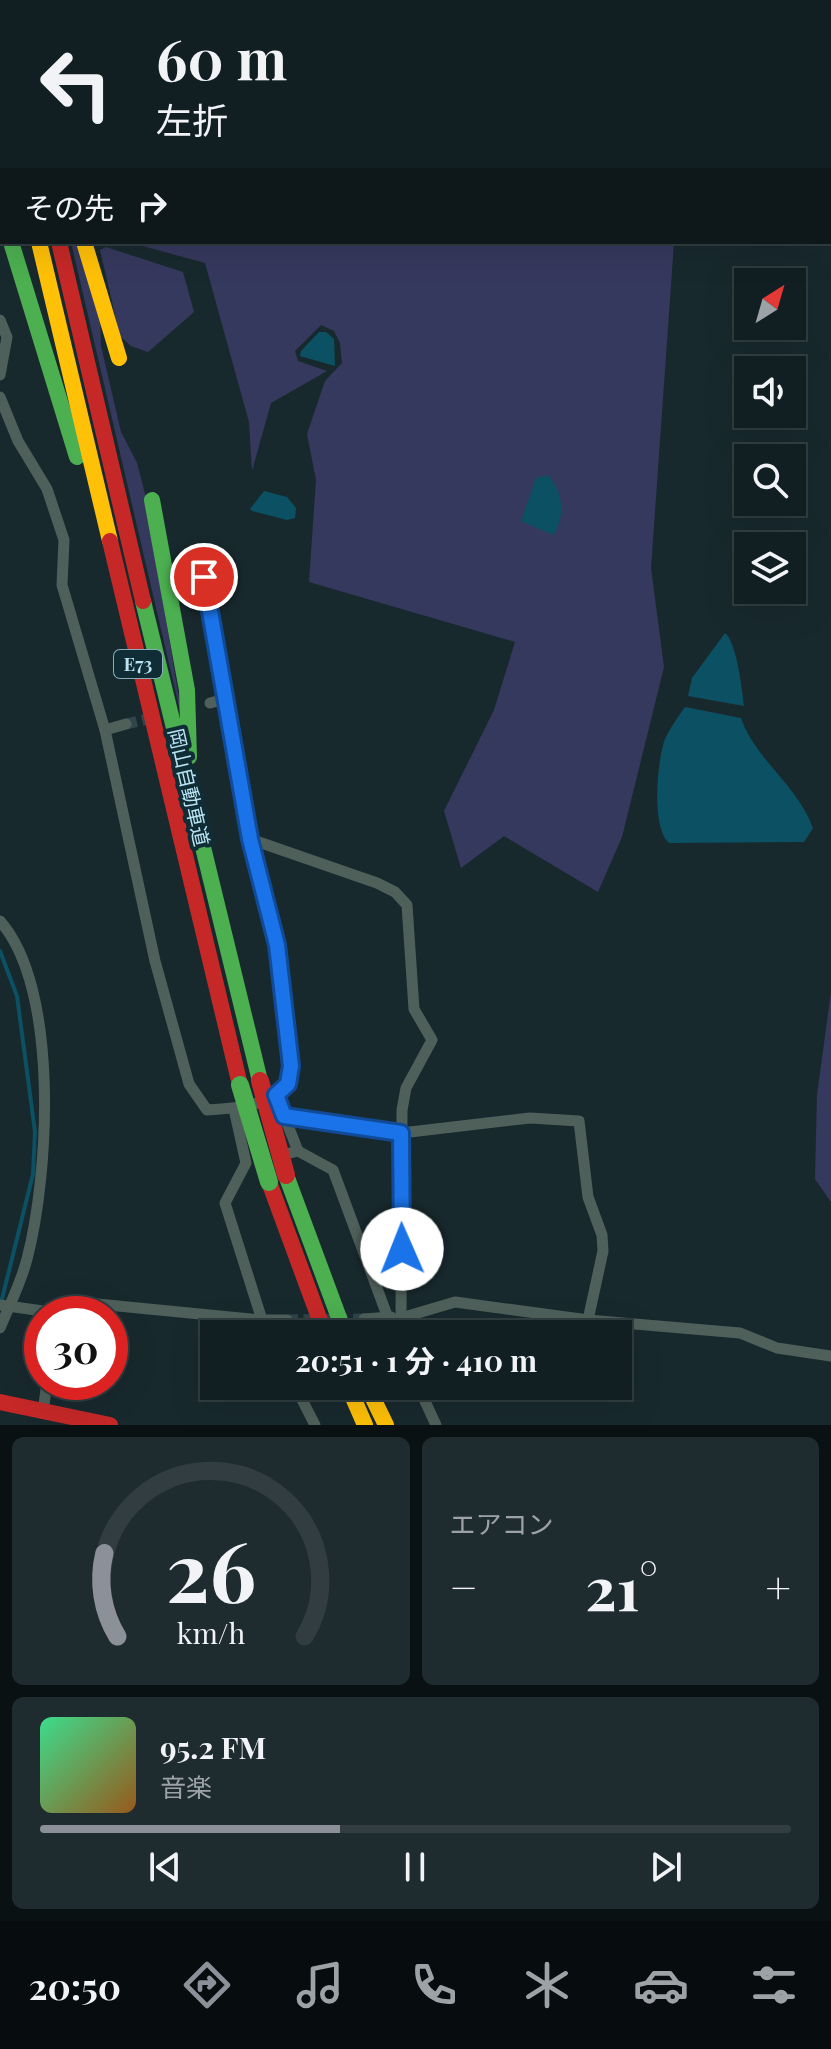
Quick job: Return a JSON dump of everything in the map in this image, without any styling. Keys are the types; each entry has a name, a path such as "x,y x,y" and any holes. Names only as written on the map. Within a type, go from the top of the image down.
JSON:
{"main road":[{"path":"12,244 138,660"},
{"name":"岡山自動車道","path":"39,244 240,1085 339,1320"},
{"name":"岡山自動車道","path":"59,244 122,499 191,805 260,1081 278,1179 321,1320"},
{"path":"85,244 119,358"},
{"path":"152,500 187,690 191,805"},
{"path":"354,1400 365,1425"},
{"path":"374,1400 386,1425"},
{"path":"0,1402 110,1425"}],"street":[{"path":"0,320 7,337 0,375"},
{"path":"0,397 18,441 47,489 64,540 62,585 105,730 155,961 189,1084 207,1110 234,1109 276,1095 288,1084 291,1066 277,945 250,839 204,577"},
{"path":"210,703 225,699"},
{"path":"105,730 126,724"},
{"path":"250,839 377,883 395,892 407,905 414,1009 432,1040 406,1088 401,1133 401,1318"},
{"path":"0,921 13,936 33,995 45,1090 39,1205 27,1262 4,1305 0,1328"},
{"path":"276,1095 298,1151 333,1170 387,1320"},
{"path":"128,1309 262,1320 225,1203 246,1163 234,1109"},
{"path":"284,1116 401,1133 530,1118 579,1121 588,1197 602,1235 603,1251 588,1320 455,1302 401,1318 385,1316 364,1319"},
{"path":"246,1163 298,1151"},
{"path":"4,1305 24,1308"},
{"path":"632,1324 740,1333 777,1348 831,1356"},
{"path":"43,1412 45,1400"},
{"path":"302,1400 315,1425"},
{"path":"424,1400 436,1425"}],"shaded area":[{"path":"71,244 82,244 100,316 101,346 121,432 137,463 145,494 184,728"},
{"path":"135,244 674,244 651,568 664,667 622,837 598,892 504,836 461,868 444,811 494,710 515,642 309,582 316,480 307,434 325,381 342,363 340,343 334,331 321,325 295,351 298,361 327,371 271,403 252,471 249,422 205,263"},
{"path":"106,247 183,272 194,312 148,352 131,346 120,336 100,250"},
{"path":"319,332 326,332 334,339 335,366 300,356"},
{"path":"548,475 557,489 561,504 560,520 553,535 521,521 536,478"},
{"path":"264,491 287,497 296,508 295,518 287,520 252,511 250,509"},
{"path":"725,633 736,656 744,706 688,696 692,678"},
{"path":"685,707 741,718 756,747 806,813 813,828 804,842 669,843 663,835 658,809 660,762 665,739"},
{"path":"831,992 831,1202 815,1179 817,1095"}],"waterway":[{"path":"0,951 17,996 35,1132 33,1174 1,1303"}],"tunnel":[{"path":"126,724 157,717"},
{"path":"287,1320 364,1319"}],"traffic: fast":[{"path":"12,244 77,457"},
{"path":"152,500 187,690 189,757"},
{"path":"143,601 260,1081"},
{"path":"240,1085 269,1182"},
{"path":"286,1175 340,1320"}],"traffic: slow":[{"path":"39,244 110,541"},
{"path":"85,244 119,358"},
{"path":"354,1400 365,1425"},
{"path":"374,1400 386,1425"}],"traffic: jam":[{"path":"59,244 143,601"},
{"path":"110,541 240,1085"},
{"path":"260,1081 286,1175"},
{"path":"269,1182 320,1320"},
{"path":"0,1402 110,1425"}],"route":[{"path":"204,577 250,839 277,945 291,1066 288,1084 276,1095 284,1116 401,1133 402,1249"}]}
